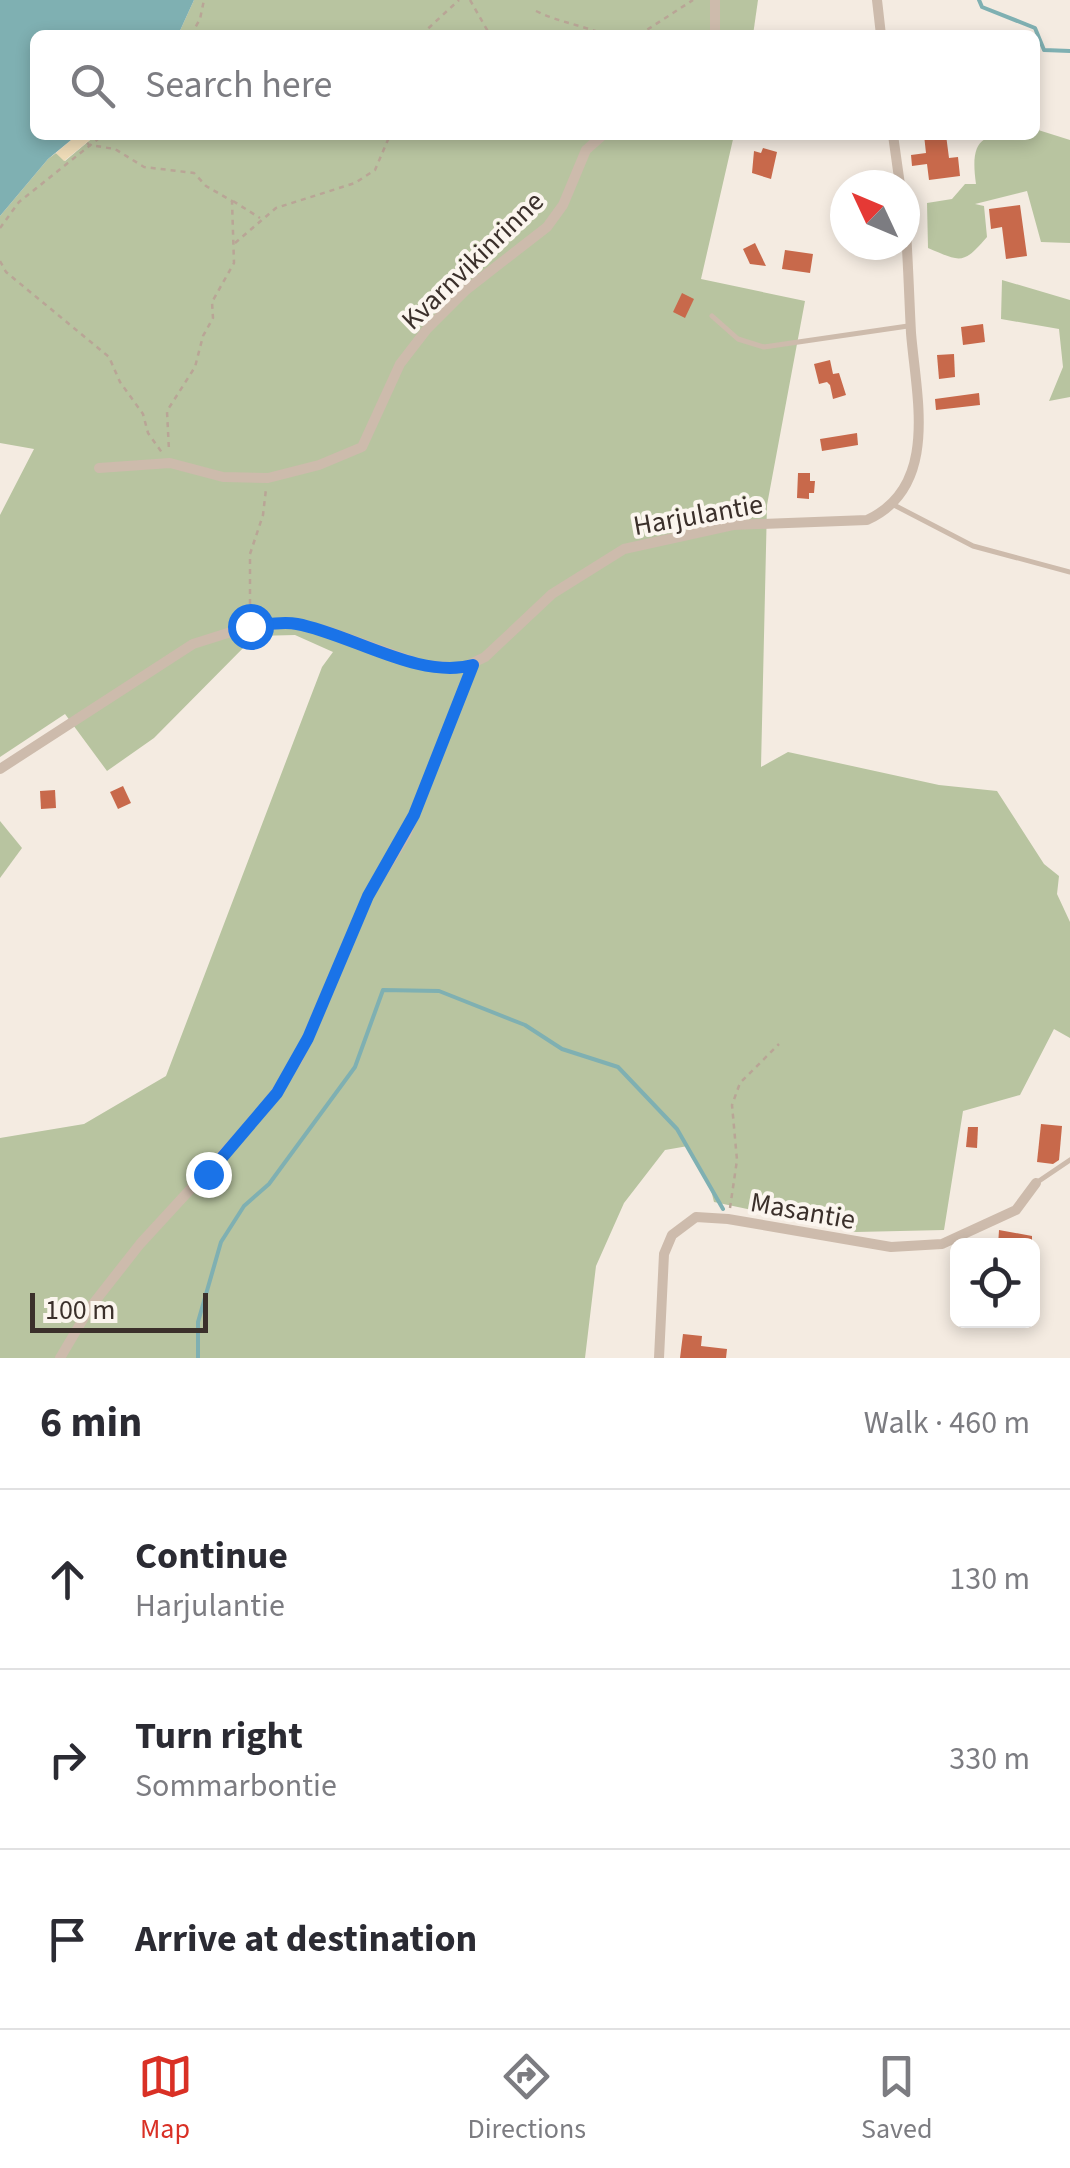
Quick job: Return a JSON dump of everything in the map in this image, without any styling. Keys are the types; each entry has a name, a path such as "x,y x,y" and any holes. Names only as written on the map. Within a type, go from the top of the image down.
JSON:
{"street":[{"path":"715,0 715,30"},
{"path":"877,0 880,30"},
{"name":"Kvarnvikinrinne","path":"99,468 170,464 223,478 268,478 319,465 362,447 400,364 427,329 466,290 547,227 563,205 586,150 597,140"},
{"path":"894,140 898,170"},
{"path":"892,504 906,485 919,441 920,409 907,260"},
{"name":"Harjulantie","path":"473,665 552,594 624,548 732,525 867,520 892,504"},
{"path":"0,769 193,644 250,626 292,622 326,630 423,665 473,665"},
{"path":"60,1358 90,1309 140,1244 266,1107 298,1059 368,896 406,835 473,665"},
{"name":"Masantie","path":"659,1358 664,1254 672,1235 696,1217 892,1247 942,1244 1016,1210 1036,1183"}],"lane":[{"path":"712,316 738,339 764,347 911,326"},
{"path":"892,504 973,546 1070,572"},
{"path":"1036,1183 1070,1160"}],"path":[{"path":"194,30 204,0"},
{"path":"426,30 459,0"},
{"path":"470,0 487,30"},
{"path":"647,30 693,0"},
{"path":"536,11 593,30"},
{"path":"85,140 89,145 115,149 144,167 194,173 206,186 263,220"},
{"path":"0,228 20,202 96,140"},
{"path":"234,244 276,208 354,183 375,170 388,140"},
{"path":"170,464 168,411 196,367 203,336 214,318 212,302 234,262 232,201"},
{"path":"0,261 6,272 109,357 120,382 144,414 148,433 170,464"},
{"path":"250,626 250,554 263,516 268,478"},
{"path":"728,1219 738,1160 732,1106 740,1083 780,1044"}],"green space":[{"path":"194,0 758,0 754,30 180,30"},
{"path":"1040,131 1070,140 1070,243 1041,242 1027,191 975,204 984,206 987,237 966,256 955,258 928,248 927,203 952,199 965,184 976,184 974,166 979,144 985,140 1040,140"},
{"path":"90,140 733,140 701,279 805,301 767,505 761,767 788,752 939,785 997,791 1044,864 1059,876 1057,894 1070,922 1070,1038 1054,1029 1020,1095 963,1111 944,1230 856,1232 714,1202 709,1182 688,1146 665,1150 624,1203 596,1266 585,1358 0,1358 0,1138 84,1124 166,1076 322,667 333,652 295,635 255,636 154,738 107,771 65,714 0,757 0,515 34,449 0,443 0,216 48,159 56,153 65,161"},
{"path":"1002,280 1070,300 1070,397 1049,401 1063,367 1059,329 1001,319"},
{"path":"0,821 22,848 0,878"}],"sand":[{"path":"71,140 90,140 64,161 56,153"}],"water":[{"path":"0,0 194,0 180,30 30,30 30,140 71,140 48,159 0,216"}],"building":[{"path":"925,140 947,140 949,158 958,157 960,176 929,180 927,164 912,166 911,155 926,153"},
{"path":"763,148 777,152 771,179 752,173 754,151 761,153"},
{"path":"1020,205 1027,256 1006,259 1002,227 991,229 989,209"},
{"path":"755,243 766,266 750,264 743,249"},
{"path":"785,250 813,254 810,273 782,269"},
{"path":"682,293 694,299 685,318 673,312"},
{"path":"983,324 985,342 963,345 961,327"},
{"path":"954,354 955,377 939,379 937,355"},
{"path":"830,360 833,374 839,373 846,395 833,399 830,385 819,384 814,364"},
{"path":"979,393 980,405 936,410 935,399"},
{"path":"857,433 858,445 822,451 820,439"},
{"path":"798,473 810,473 810,481 815,481 809,499 797,498"},
{"path":"123,786 131,803 118,809 110,792"},
{"path":"55,790 56,808 41,809 40,791"},
{"path":"1041,1124 1062,1126 1059,1160 1053,1164 1037,1162"},
{"path":"968,1127 978,1127 977,1148 966,1147"},
{"path":"999,1230 1032,1236 1032,1238 998,1238"},
{"path":"683,1334 702,1336 701,1346 727,1349 726,1358 680,1358"}],"waterway":[{"path":"979,0 982,7 1036,30"},
{"path":"1040,40 1044,50 1070,51"},
{"path":"198,1358 198,1322 221,1242 244,1206 269,1184 355,1067 383,990 439,991 525,1025 562,1049 618,1067 677,1129 723,1209"}],"route":[{"path":"208,1174 277,1093 298,1059 368,896 406,835 473,665 423,665 326,630 292,622 250,626"}]}
